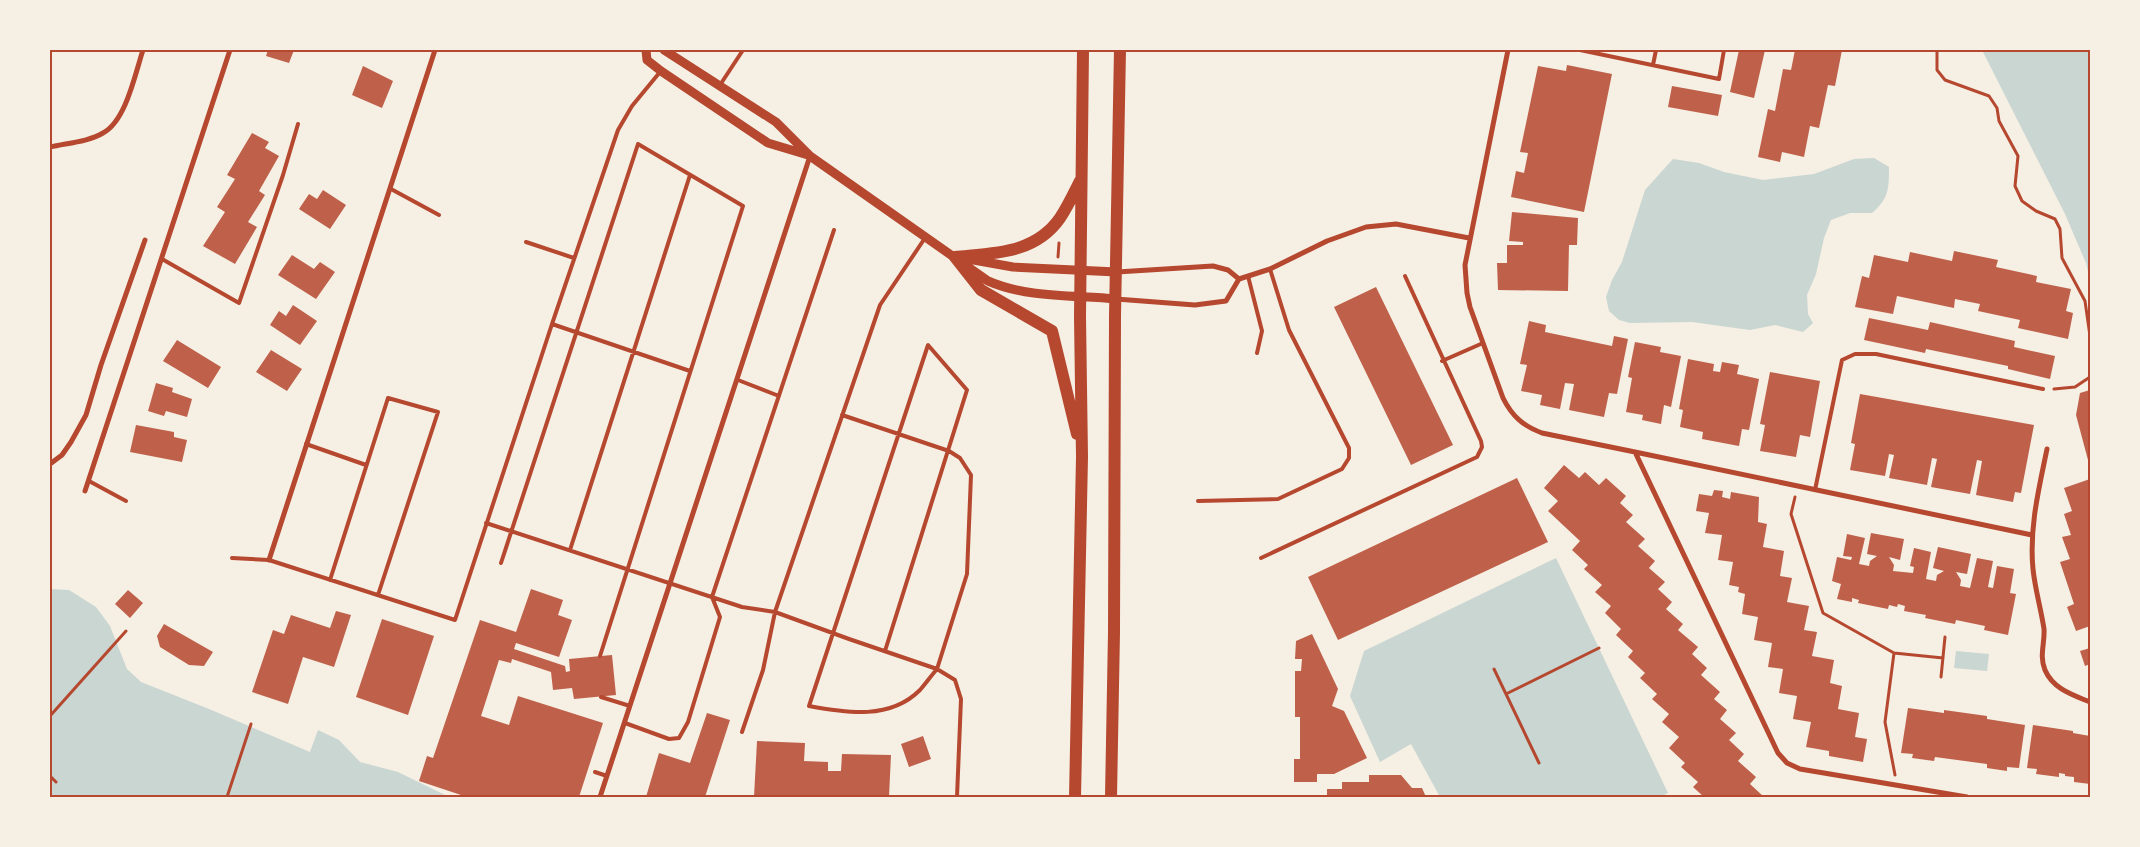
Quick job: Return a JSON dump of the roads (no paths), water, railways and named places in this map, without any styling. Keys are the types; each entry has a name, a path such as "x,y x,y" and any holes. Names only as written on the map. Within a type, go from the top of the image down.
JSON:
{"main road":[{"path":"1074,797 1082,457 1080,296 1083,50"},
{"path":"1111,797 1120,50"},
{"path":"955,256 1008,251 1036,242 1060,219 1082,178"},
{"path":"955,256 981,290 1052,332 1082,457"}],"street":[{"path":"50,147 91,138 104,133 115,124 122,112 143,50"},
{"path":"85,491 230,50"},
{"path":"269,560 435,50"},
{"path":"646,50 647,60 661,71 768,143 810,156"},
{"path":"664,50 776,122 810,156 988,281 1007,290 1195,306 1226,301 1239,279 1270,269 1327,241 1381,224 1412,226 1469,238"},
{"path":"1508,50 1465,265 1467,293 1483,343 1503,398 1509,410 1518,420 1529,428 1542,433 2032,535"},
{"path":"600,797 810,156"},
{"path":"50,464 62,455 86,415 101,365 145,240"},
{"path":"955,256 1012,267 1117,272 1213,266 1228,270 1239,279"},
{"path":"2047,449 2036,503 2032,535 2033,568 2044,630 2042,657 2045,671 2053,682 2064,691 2090,702"},
{"path":"1635,452 1778,753 1787,763 1800,769 1967,797"}],"lane":[{"path":"720,85 743,50"},
{"path":"1580,50 1719,79 1724,50"},
{"path":"1654,65 1656,50"},
{"path":"232,558 269,560 455,620 618,130 632,106 661,71"},
{"path":"162,259 239,303 283,175 298,124"},
{"path":"502,563 638,144 743,206 626,568 600,656"},
{"path":"570,550 690,175"},
{"path":"391,190 439,215"},
{"path":"625,723 669,739 679,738 688,722 720,617 712,597 834,230"},
{"path":"742,732 763,670 776,612 880,305 926,236"},
{"path":"526,242 574,258"},
{"path":"1198,501 1278,499 1342,469 1349,458 1349,448 1289,330 1270,269"},
{"path":"1248,276 1262,331 1257,353"},
{"path":"1261,558 1477,457 1482,447 1481,442 1405,276"},
{"path":"552,324 690,371"},
{"path":"1442,360 1483,343"},
{"path":"842,415 899,434 949,451 960,458 971,475 967,574 937,669 919,691 899,705 876,712 841,712 810,706 834,634 899,434 928,345 967,390 949,451 885,651"},
{"path":"1815,490 1842,360 1855,354 1876,354 2043,389"},
{"path":"738,380 779,396"},
{"path":"330,580 388,398 438,412 378,595"},
{"path":"306,444 366,465"},
{"path":"89,481 126,501"},
{"path":"486,523 742,607 776,612 937,669 955,680 961,699 957,797"},
{"path":"601,697 630,706"},
{"path":"594,772 607,776"}]}
